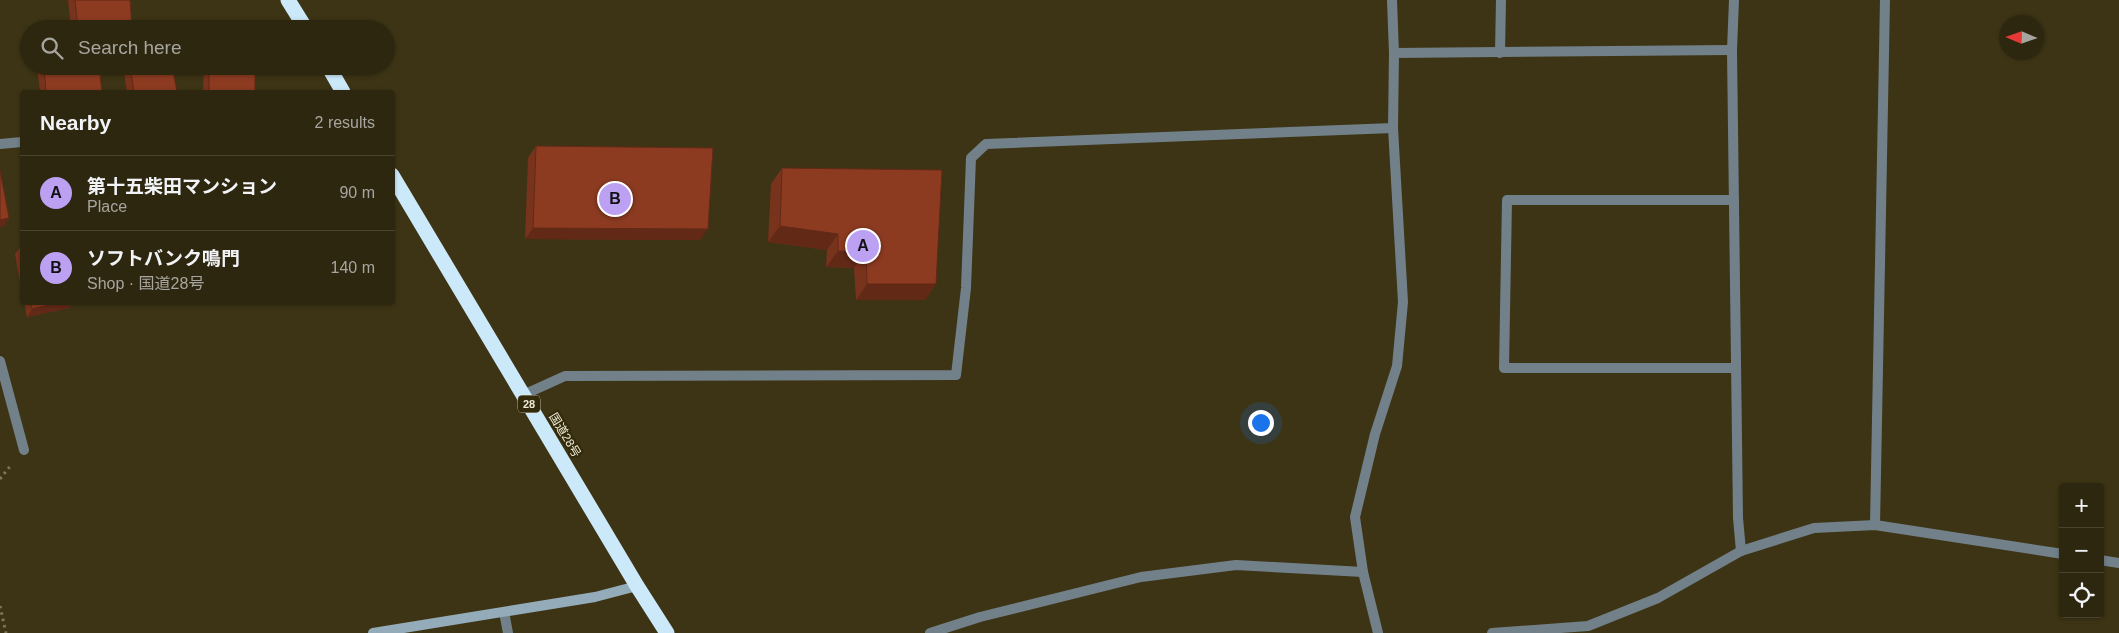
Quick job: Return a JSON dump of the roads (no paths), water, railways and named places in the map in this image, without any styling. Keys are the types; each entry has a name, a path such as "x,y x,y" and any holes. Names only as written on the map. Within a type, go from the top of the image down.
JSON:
{"highway":[{"path":"288,0 300,20"},
{"path":"333,75 342,90"},
{"name":"国道28号","path":"395,180 637,586 667,633"}],"street":[{"path":"1378,633 1363,572 1355,517 1375,434 1397,366 1403,302 1393,128 1394,53 1392,0"},
{"path":"1500,52 1502,0"},
{"path":"1734,0 1732,50 1736,368 1738,518 1741,551"},
{"path":"1875,525 1885,0"},
{"path":"1394,53 1732,50"},
{"path":"523,395 565,376 956,375 966,288 971,158 986,144 1393,128"},
{"path":"0,144 20,142"},
{"path":"1734,200 1507,200 1504,368 1736,368"},
{"path":"0,361 24,450"},
{"path":"1492,633 1588,626 1658,598 1741,551 1814,528 1875,525 2059,553"},
{"path":"2104,561 2119,563"},
{"path":"930,633 980,617 1141,577 1236,565 1363,572"},
{"path":"373,633 595,597 637,586"},
{"path":"504,612 508,633"}],"place":[{"name":"ソフトバンク鳴門","path":"615,199"},
{"name":"第十五柴田マンション","path":"863,246"}]}
